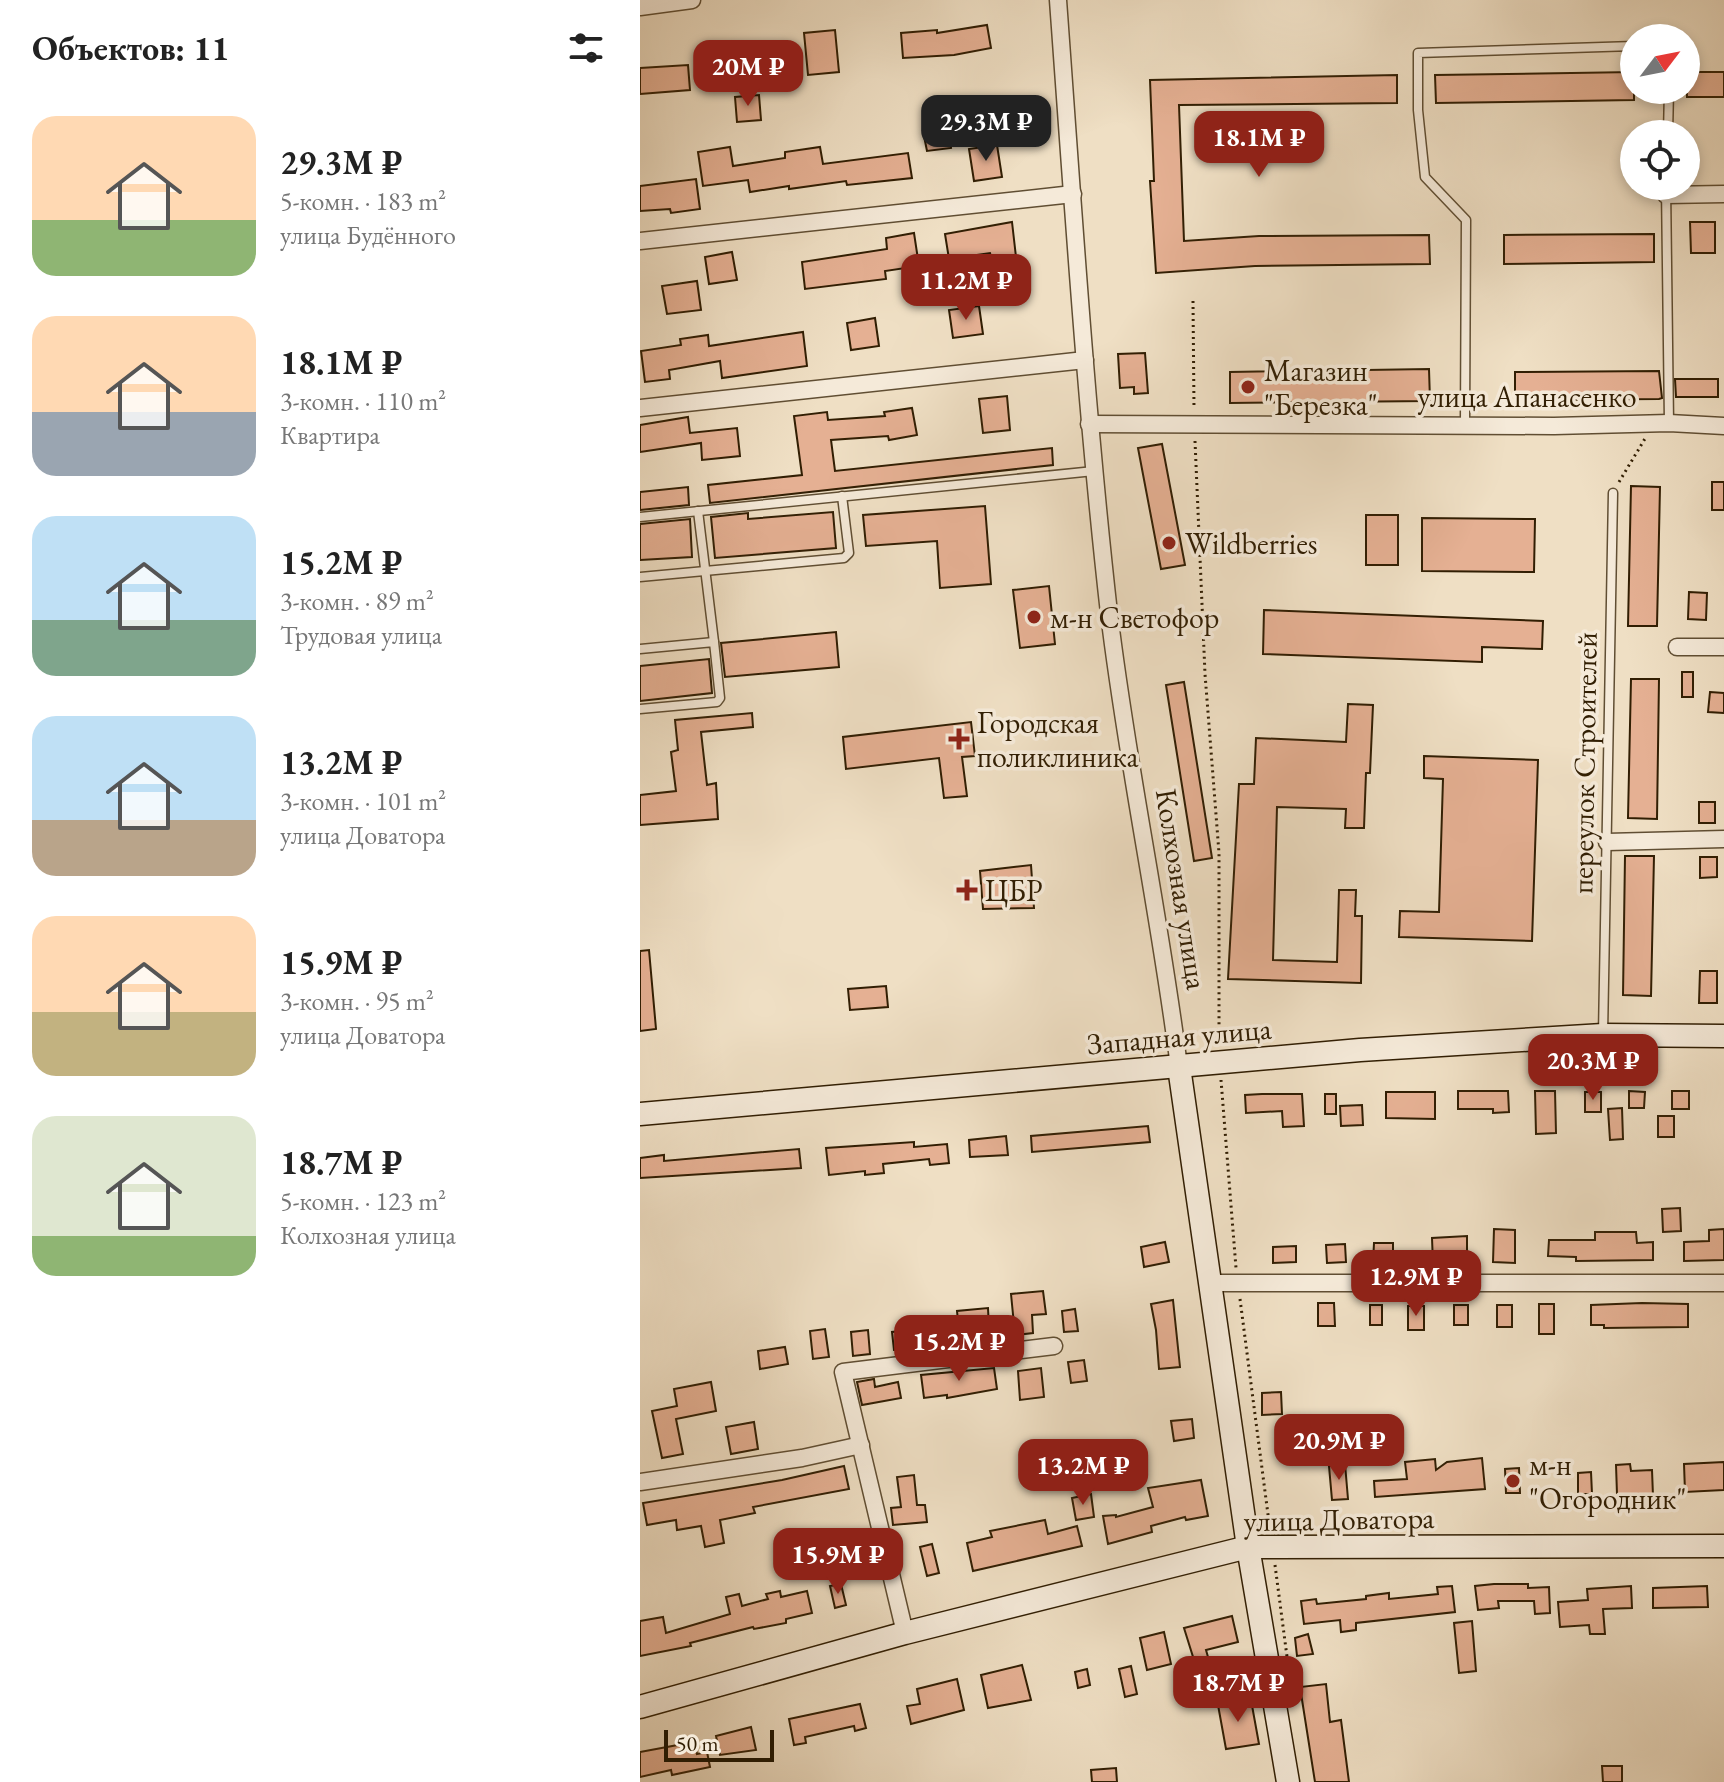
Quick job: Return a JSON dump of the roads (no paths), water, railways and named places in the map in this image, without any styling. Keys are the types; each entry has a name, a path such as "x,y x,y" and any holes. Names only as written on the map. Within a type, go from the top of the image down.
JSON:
{"street":[{"path":"640,7 692,0"},
{"name":"Колхозная улица","path":"1058,0 1089,424 1122,713 1165,957 1248,1547 1288,1782"},
{"path":"1700,192 1724,194"},
{"path":"640,241 1073,194"},
{"path":"640,408 1085,360"},
{"name":"улица Апанасенко","path":"1089,424 1724,426"},
{"path":"1677,647 1724,647"},
{"path":"1607,842 1724,839"},
{"name":"Западная улица","path":"640,1114 1360,1050 1603,1035 1724,1036"},
{"path":"1212,1283 1724,1283"},
{"path":"905,1633 843,1372 1054,1346"},
{"path":"640,1482 802,1458 861,1445"},
{"name":"улица Доватора","path":"640,1707 905,1633 1248,1547 1724,1546"}],"lane":[{"path":"1465,425 1466,220 1425,177 1418,110 1418,53 1620,46"},
{"path":"1661,424 1666,200"},
{"path":"640,517 1094,471"},
{"name":"переулок Строителей","path":"1603,1035 1613,493"},
{"path":"640,577 844,558 849,553 842,496"},
{"path":"640,709 717,702 720,698 698,511"},
{"path":"640,649 714,642"}],"place":[{"name":"Магазин \"Березка\"","path":"1248,387"},
{"name":"Wildberries","path":"1169,543"},
{"name":"м-н Светофор","path":"1034,617"},
{"name":"Городская поликлиника","path":"959,739"},
{"name":"ЦБР","path":"967,890"},
{"name":"м-н \"Огородник\"","path":"1513,1481"}]}
